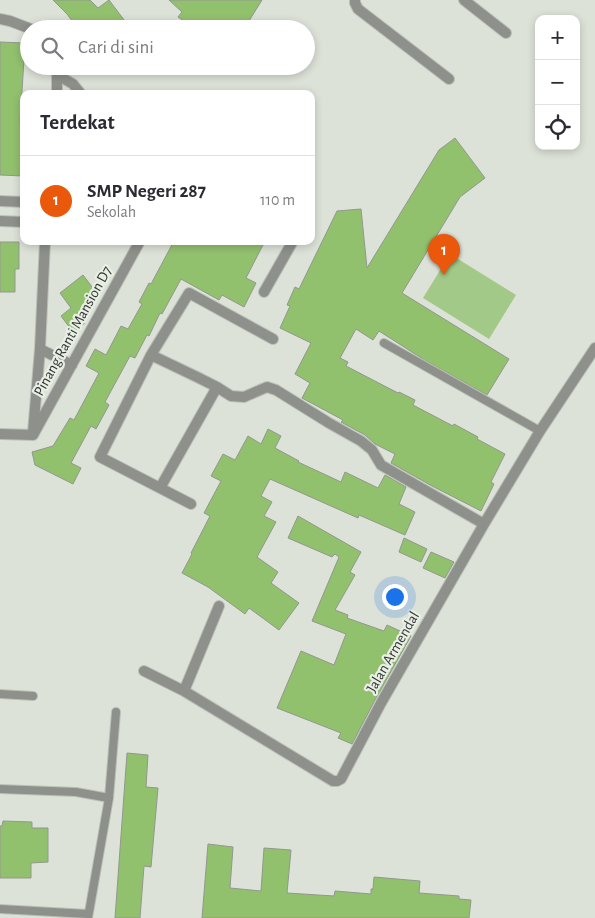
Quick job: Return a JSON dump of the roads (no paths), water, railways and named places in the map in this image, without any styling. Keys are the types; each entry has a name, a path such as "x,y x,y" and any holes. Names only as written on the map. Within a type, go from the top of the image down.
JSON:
{"street":[{"path":"355,0 358,9 449,78"},
{"path":"464,0 506,33"},
{"path":"0,19 20,25"},
{"path":"56,75 57,90"},
{"path":"61,75 78,90"},
{"path":"0,200 20,202"},
{"path":"0,221 20,222"},
{"path":"0,434 33,435 40,349 45,245"},
{"name":"Pinang Ranti Mansion D7","path":"33,435 138,245"},
{"path":"264,292 291,245"},
{"path":"191,504 100,457 152,355 189,293 274,339"},
{"name":"Jalan Armendal","path":"144,671 184,690 334,781 340,779 381,703 484,524 540,431 595,348"},
{"path":"40,349 72,365"},
{"path":"152,355 231,396 244,397 267,387 276,390 329,424 361,441 372,450 381,465 484,524"},
{"path":"160,488 217,388"},
{"path":"184,690 218,606"}],"lane":[{"path":"384,343 540,431"},
{"path":"0,694 33,696"},
{"path":"0,909 88,916 109,798 116,712"},
{"path":"0,789 76,792 109,798"}],"place":[{"name":"SMP Negeri 287","path":"444,275"}]}
